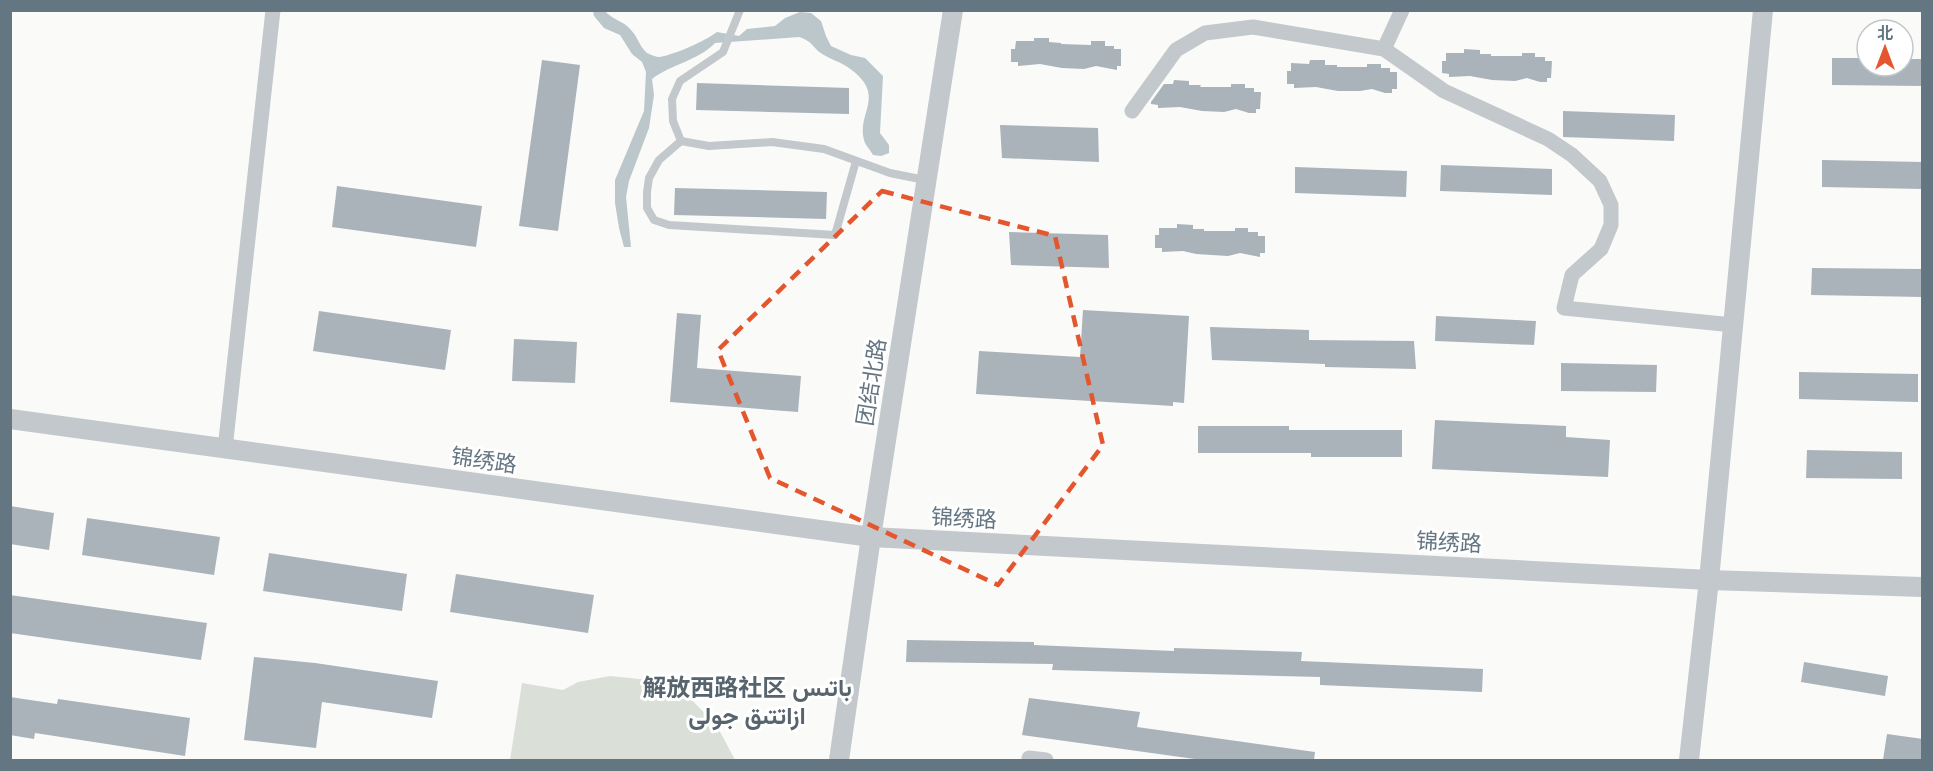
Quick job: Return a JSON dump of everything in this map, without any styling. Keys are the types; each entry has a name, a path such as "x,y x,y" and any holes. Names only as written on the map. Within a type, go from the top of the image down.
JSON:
{"street":[{"path":"225,449 273,10"},
{"name":"团结北路","path":"838,760 953,10"},
{"path":"1384,49 1402,10"},
{"path":"1689,760 1709,580 1763,10"},
{"path":"1132,111 1176,50 1205,33 1253,27 1384,49 1444,91 1548,139 1572,155 1600,181 1611,205 1611,225 1601,249 1572,275 1564,308 1733,326"},
{"name":"锦绣路","path":"10,419 871,537 1709,580 1923,587"},
{"path":"1029,758 1046,760"}],"lane":[{"path":"681,141 673,121 672,99 680,81 723,52 740,10"},
{"path":"681,141 709,146 772,142 824,149 890,173 927,180"},
{"path":"681,141 659,160 650,178 647,192 647,208 654,220 669,225 835,235 856,160"}],"highlighted area":[{"path":"882,191 1055,236 1103,445 998,585 770,478 718,350"}],"shaded area":[{"path":"593,11 605,11 625,24 647,53 660,57 690,47 717,32 739,36 747,29 775,26 785,18 800,12 811,13 821,21 831,46 851,55 865,58 883,76 880,133 889,145 889,153 881,156 873,155 865,143 863,123 869,96 867,87 861,78 846,66 820,53 807,41 799,37 715,43 701,54 652,79 654,95 649,128 629,181 626,197 631,247 624,247 615,203 615,180 644,111 646,72 642,62 632,54 620,35 604,28 594,16"},
{"path":"610,676 649,680 685,693 717,726 735,760 510,760 522,683 563,690 578,682"}],"building":[{"path":"1034,38 1049,38 1049,42 1061,44 1091,45 1091,41 1105,41 1105,46 1121,49 1121,66 1117,66 1117,70 1096,66 1084,69 1040,64 1018,66 1018,62 1011,62 1011,49 1015,49 1016,41 1034,41"},
{"path":"1464,49 1480,50 1480,54 1491,54 1491,56 1522,56 1522,53 1535,53 1535,57 1545,57 1545,61 1552,61 1551,78 1547,78 1547,82 1527,78 1515,81 1492,80 1470,76 1449,77 1449,74 1442,73 1442,61 1446,61 1446,53 1464,53"},
{"path":"1832,58 1855,58 1855,78 1915,78 1915,59 1923,59 1923,86 1832,85"},
{"path":"542,60 580,65 558,231 519,226"},
{"path":"1310,60 1325,60 1325,65 1337,65 1337,67 1367,67 1367,64 1381,64 1381,68 1390,68 1390,72 1397,72 1397,89 1392,89 1392,93 1372,89 1338,91 1316,87 1294,88 1294,84 1287,84 1287,71 1291,71 1291,63 1309,64"},
{"path":"1174,80 1189,81 1189,85 1201,85 1200,87 1231,87 1231,84 1245,84 1245,88 1254,88 1254,92 1261,92 1260,109 1256,109 1256,113 1236,109 1224,112 1202,111 1180,107 1158,108 1158,105 1151,104 1164,84 1173,84"},
{"path":"697,83 849,88 849,114 696,110"},
{"path":"1563,111 1675,115 1674,141 1563,137"},
{"path":"1000,125 1098,128 1099,162 1002,158"},
{"path":"1822,160 1923,162 1923,189 1822,187"},
{"path":"1441,165 1552,169 1552,195 1440,191"},
{"path":"1295,167 1407,171 1406,197 1295,193"},
{"path":"337,186 482,206 476,247 332,227"},
{"path":"675,188 827,192 826,219 674,215"},
{"path":"1177,224 1193,225 1193,229 1204,229 1204,231 1235,231 1235,228 1248,228 1248,232 1258,232 1258,236 1265,236 1265,253 1260,253 1260,257 1240,253 1228,256 1183,251 1162,252 1162,248 1155,248 1155,235 1159,235 1159,228 1177,228"},
{"path":"1009,232 1108,235 1109,268 1011,265"},
{"path":"1812,268 1923,269 1923,297 1811,295"},
{"path":"1083,310 1189,316 1184,403 1173,402 1173,406 976,394 979,351 1080,357"},
{"path":"319,311 451,330 445,370 313,351"},
{"path":"677,313 701,315 697,368 801,376 798,412 670,402"},
{"path":"1436,316 1536,321 1534,345 1435,341"},
{"path":"1210,327 1309,330 1309,340 1414,341 1416,369 1325,367 1325,364 1212,360"},
{"path":"514,339 577,342 575,383 512,381"},
{"path":"1561,363 1657,365 1656,392 1561,391"},
{"path":"1799,372 1918,374 1918,402 1799,399"},
{"path":"1435,420 1566,426 1566,437 1610,440 1608,477 1432,469"},
{"path":"1198,426 1289,426 1289,430 1402,430 1402,457 1311,457 1311,453 1198,453"},
{"path":"1807,450 1902,452 1902,479 1806,478"},
{"path":"10,506 54,513 49,550 10,544"},
{"path":"87,518 220,537 214,575 82,555"},
{"path":"269,553 407,574 402,611 263,591"},
{"path":"456,574 594,595 588,633 450,612"},
{"path":"10,595 207,623 201,660 10,633"},
{"path":"907,640 1034,642 1034,645 1174,651 1174,648 1302,652 1301,661 1483,669 1482,692 1320,685 1320,677 1052,670 1053,664 906,662"},
{"path":"254,657 315,663 438,681 432,718 322,702 316,748 244,740"},
{"path":"1804,662 1888,676 1885,696 1801,682"},
{"path":"10,697 57,704 58,699 190,718 185,756 35,733 34,739 10,735"},
{"path":"1029,698 1140,712 1137,727 1315,752 1314,760 1202,760 1022,735"},
{"path":"1887,734 1923,739 1923,760 1883,760"}],"district":[{"name":"解放西路社区 باتىس ازاتتىق جولى","path":"747,702"}]}
